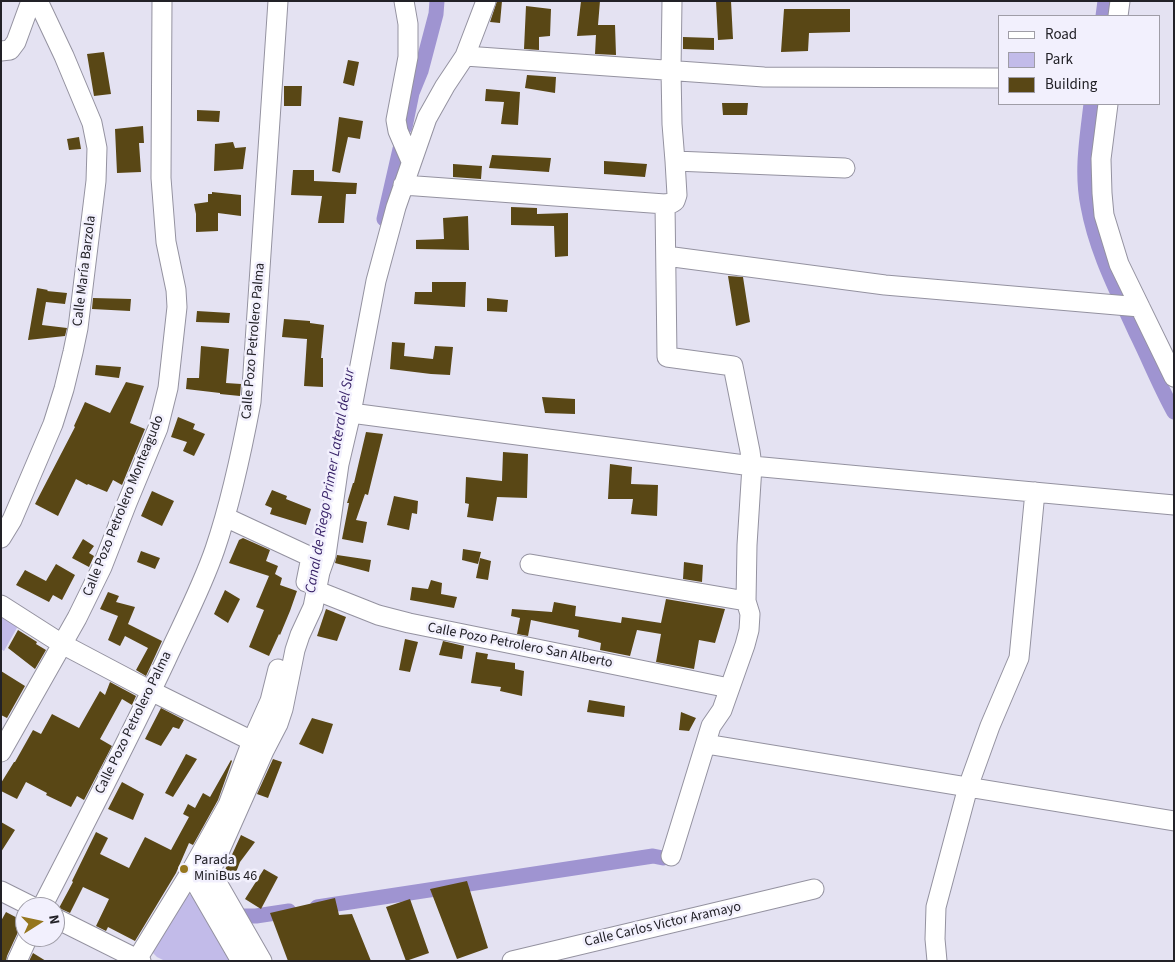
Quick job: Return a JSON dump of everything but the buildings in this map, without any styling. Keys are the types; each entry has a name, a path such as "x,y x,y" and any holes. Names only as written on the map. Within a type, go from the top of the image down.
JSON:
{"street":[{"path":"1,51 10,50 16,42 31,1"},
{"name":"Calle María Barzola","path":"1,538 12,520 49,433 64,389 78,328 96,180 97,148 92,123 64,56 38,1"},
{"name":"Calle Pozo Petrolero Monteagudo","path":"1,752 77,618 102,567 158,428 168,388 177,307 176,290 166,242 161,178 162,1"},
{"name":"Calle Pozo Petrolero Palma","path":"47,897 151,691 196,596 215,550 225,517 246,431 251,402 278,1"},
{"path":"404,1 408,24 408,57 396,120 411,162"},
{"path":"65,923 138,960 190,873 261,741 278,724 283,709 294,650 313,607 320,572 326,555 339,464 351,413 376,281 386,243 403,185 427,118 444,86 465,56 486,1"},
{"path":"403,185 665,204 675,201 677,195 672,124 672,1"},
{"path":"1118,15 1120,1"},
{"path":"465,56 764,77 998,78"},
{"path":"1108,105 1101,159 1104,215 1119,264 1174,376"},
{"path":"675,161 845,168"},
{"path":"665,204 667,357 733,366 752,466 747,544 746,601 750,614 746,645 722,710 711,726 671,856"},
{"path":"666,256 885,285 1140,307"},
{"path":"351,413 752,466 1174,505"},
{"path":"937,961 935,939 936,907 968,786 990,726 1020,658 1035,492"},
{"path":"225,517 311,557 302,606 286,641 261,741 213,864 212,874 262,961"},
{"path":"530,564 746,601"},
{"name":"Calle Pozo Petrolero San Alberto","path":"316,590 378,615 409,623 729,688"},
{"path":"1,605 62,644 151,691 261,741"},
{"path":"706,744 1174,821"},
{"path":"190,873 241,961"},
{"name":"Calle Carlos Victor Aramayo","path":"512,961 814,889"},
{"path":"1,891 15,898"},
{"path":"17,961 23,947"}],"green space":[{"path":"1,616 18,626 4,651 1,649"},
{"path":"189,894 195,897 233,961 165,961 152,952 185,896"}],"waterway":[{"name":"Canal de Riego Primer Lateral del Sur","path":"405,127 412,93 421,71 436,14 437,1"},
{"path":"1103,15 1105,1"},
{"path":"1091,105 1086,142 1085,180 1088,206 1096,239 1115,286 1174,412"},
{"name":"Canal de Riego Primer Lateral del Sur","path":"384,219 400,149"},
{"path":"317,907 653,856 663,858"},
{"path":"229,919 236,916 256,916 289,911"}],"place":[{"name":"Parada MiniBus 46","path":"184,869"}]}
